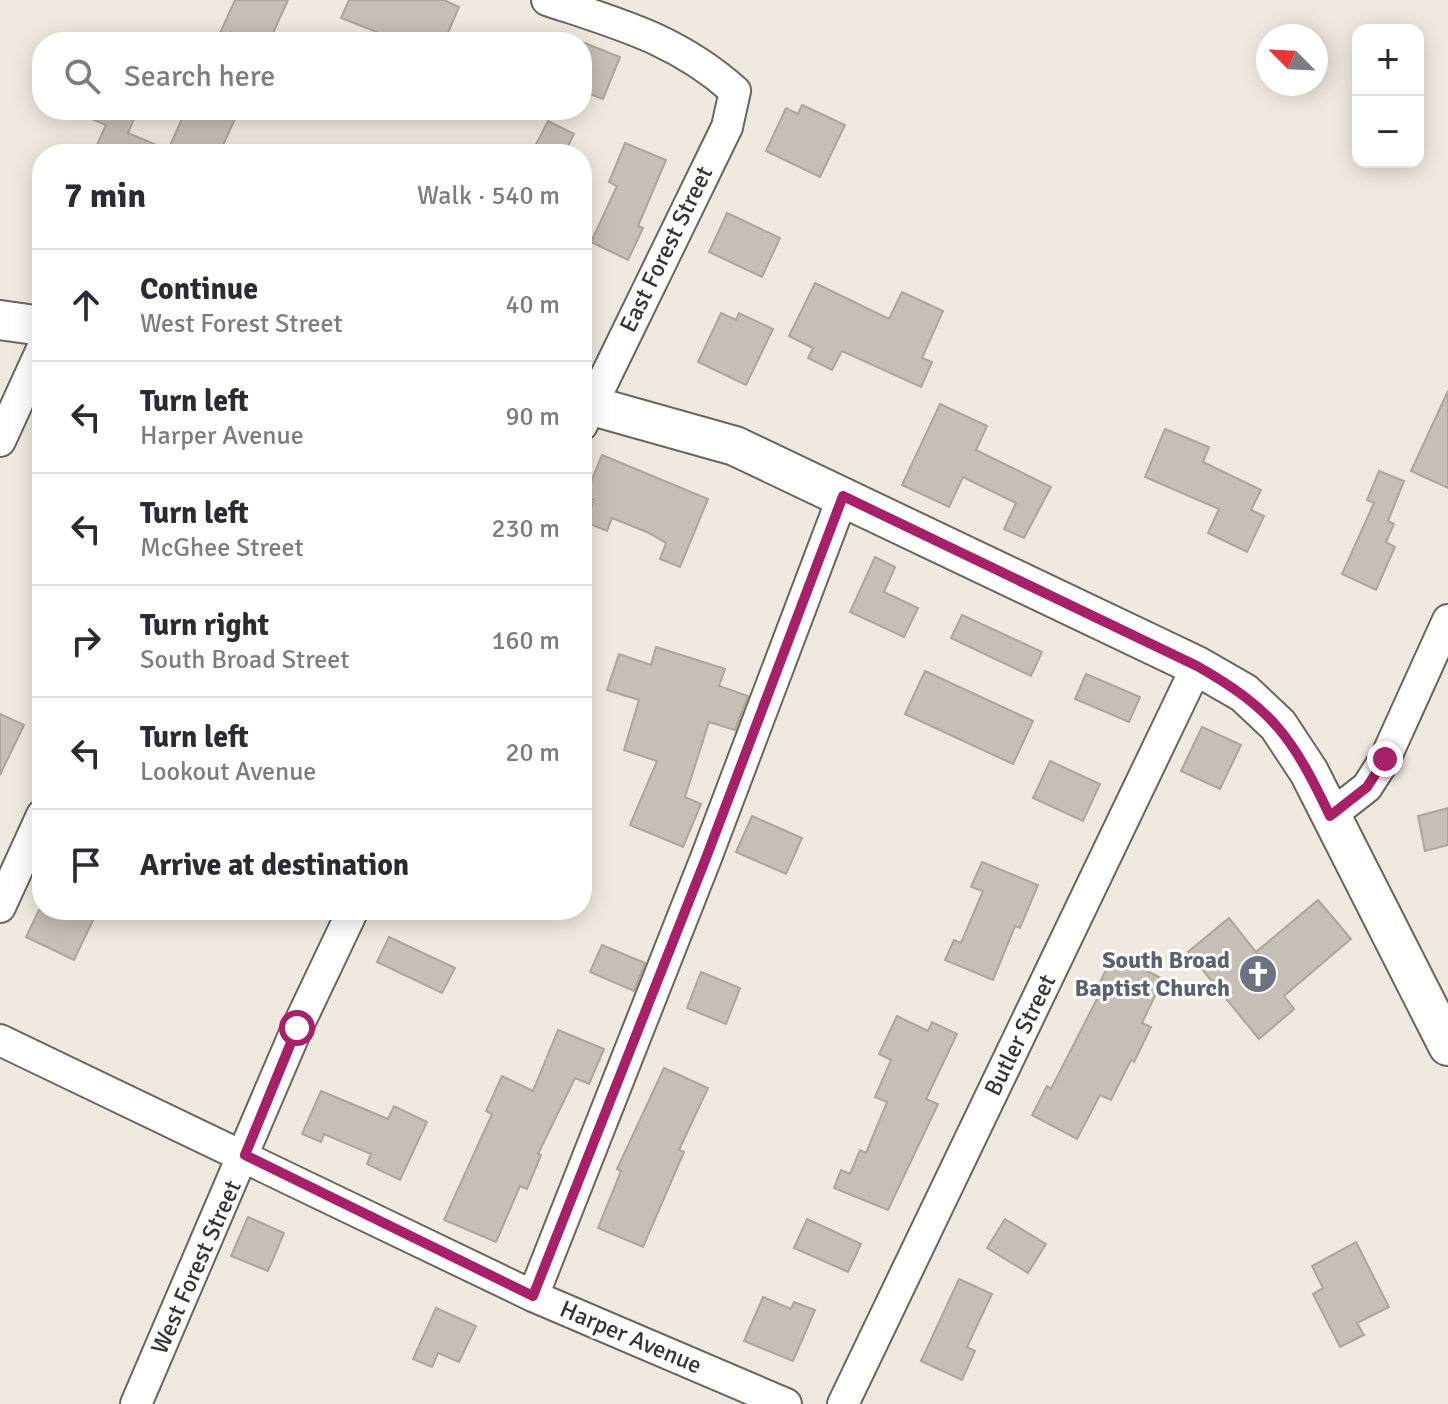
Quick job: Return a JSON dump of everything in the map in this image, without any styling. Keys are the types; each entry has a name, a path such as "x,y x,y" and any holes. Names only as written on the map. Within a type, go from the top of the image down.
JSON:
{"main road":[{"path":"0,320 32,325"},
{"path":"592,413 735,446 1197,666 1244,693 1278,725 1309,772 1448,1046"}],"street":[{"name":"East Forest Street","path":"547,0 655,36 704,63 735,91 727,127 592,397"},
{"path":"0,441 32,371"},
{"path":"533,1296 706,858 843,496"},
{"path":"1330,816 1367,787 1385,759 1448,620"},
{"name":"Butler Street","path":"843,1404 1197,666"},
{"path":"0,907 32,837"},
{"name":"West Forest Street","path":"136,1404 297,1028 348,920"},
{"name":"Harper Avenue","path":"0,1040 245,1155 533,1296 786,1404"}],"building":[{"path":"235,0 288,0 274,32 221,32"},
{"path":"349,0 444,0 459,7 448,32 377,32 341,18"},
{"path":"592,46 620,57 603,99 592,95"},
{"path":"802,105 845,125 820,177 766,151 786,108 798,114"},
{"path":"94,120 133,120 128,133 154,144 97,144 106,125"},
{"path":"182,120 234,120 224,144 171,144"},
{"path":"548,121 574,134 569,144 536,144"},
{"path":"625,143 666,160 638,226 643,228 628,260 592,242 617,186 609,182"},
{"path":"727,213 780,238 762,277 709,252"},
{"path":"815,283 889,319 902,292 943,311 922,358 932,362 921,387 842,351 832,370 808,358 813,348 789,336"},
{"path":"721,313 736,320 739,313 773,329 746,385 698,362"},
{"path":"1448,391 1448,488 1411,471"},
{"path":"940,404 987,426 976,450 1051,487 1024,538 1004,529 1016,503 963,477 949,507 902,485"},
{"path":"1165,429 1209,447 1203,462 1261,490 1251,510 1264,516 1247,552 1208,533 1219,509 1145,477"},
{"path":"602,455 708,499 680,567 660,559 666,543 647,532 612,518 607,531 592,525 592,479"},
{"path":"1379,471 1404,481 1388,521 1394,524 1386,542 1395,547 1376,590 1342,574 1374,503 1367,500"},
{"path":"875,557 895,567 884,592 918,608 904,637 850,612"},
{"path":"962,615 1042,652 1031,676 951,638"},
{"path":"656,647 725,669 719,686 748,696 735,730 709,722 685,797 701,804 683,847 630,825 657,761 624,750 639,700 607,690 619,654 651,665"},
{"path":"925,671 1033,721 1013,764 905,714"},
{"path":"1086,674 1140,697 1129,722 1075,699"},
{"path":"0,714 24,725 0,775"},
{"path":"1202,727 1241,745 1220,789 1181,771"},
{"path":"1050,761 1100,784 1083,821 1033,798"},
{"path":"1448,808 1448,845 1425,851 1418,816"},
{"path":"752,816 802,838 786,874 736,852"},
{"path":"982,862 1038,885 1020,928 1015,926 993,980 945,960 954,940 961,943 983,891 971,887"},
{"name":"South Broad Baptist Church","path":"1318,900 1351,939 1284,996 1294,1009 1259,1039 1188,952 1229,918 1256,952"},
{"path":"34,920 93,920 74,960 26,937"},
{"path":"389,937 455,968 442,993 377,962"},
{"path":"602,945 645,963 634,991 590,972"},
{"path":"1113,954 1163,979 1142,1023 1151,1027 1134,1062 1131,1060 1111,1100 1100,1095 1077,1139 1032,1115 1047,1086 1051,1089 1102,989 1098,987"},
{"path":"701,972 740,988 726,1024 687,1008"},
{"path":"897,1016 928,1031 932,1022 957,1034 926,1099 938,1104 888,1210 834,1188 841,1170 850,1174 860,1150 866,1153 887,1102 875,1097 891,1060 879,1054"},
{"path":"558,1030 604,1049 589,1084 575,1078 538,1154 541,1155 527,1189 520,1186 496,1242 444,1220 492,1114 486,1111 502,1076 533,1091"},
{"path":"664,1068 708,1088 679,1150 684,1152 643,1247 598,1228 621,1171 617,1169"},
{"path":"321,1091 388,1119 394,1106 427,1122 400,1180 367,1164 371,1154 324,1134 321,1142 302,1134"},
{"path":"248,1217 284,1233 268,1271 231,1256"},
{"path":"807,1219 861,1244 848,1272 794,1248"},
{"path":"1005,1219 1046,1244 1028,1273 987,1248"},
{"path":"1356,1242 1389,1307 1357,1323 1364,1335 1340,1347 1313,1294 1323,1288 1312,1266"},
{"path":"959,1279 992,1294 967,1347 975,1351 962,1380 921,1361"},
{"path":"763,1297 791,1309 794,1302 815,1310 793,1361 744,1341"},
{"path":"436,1308 476,1326 459,1362 438,1353 432,1367 413,1359"}],"place":[{"name":"South Broad Baptist Church","path":"1258,974"}],"route":[{"path":"297,1028 245,1155 533,1296 706,858 843,496 1197,666 1244,693 1278,725 1309,772 1330,816 1367,787 1385,759"}]}
